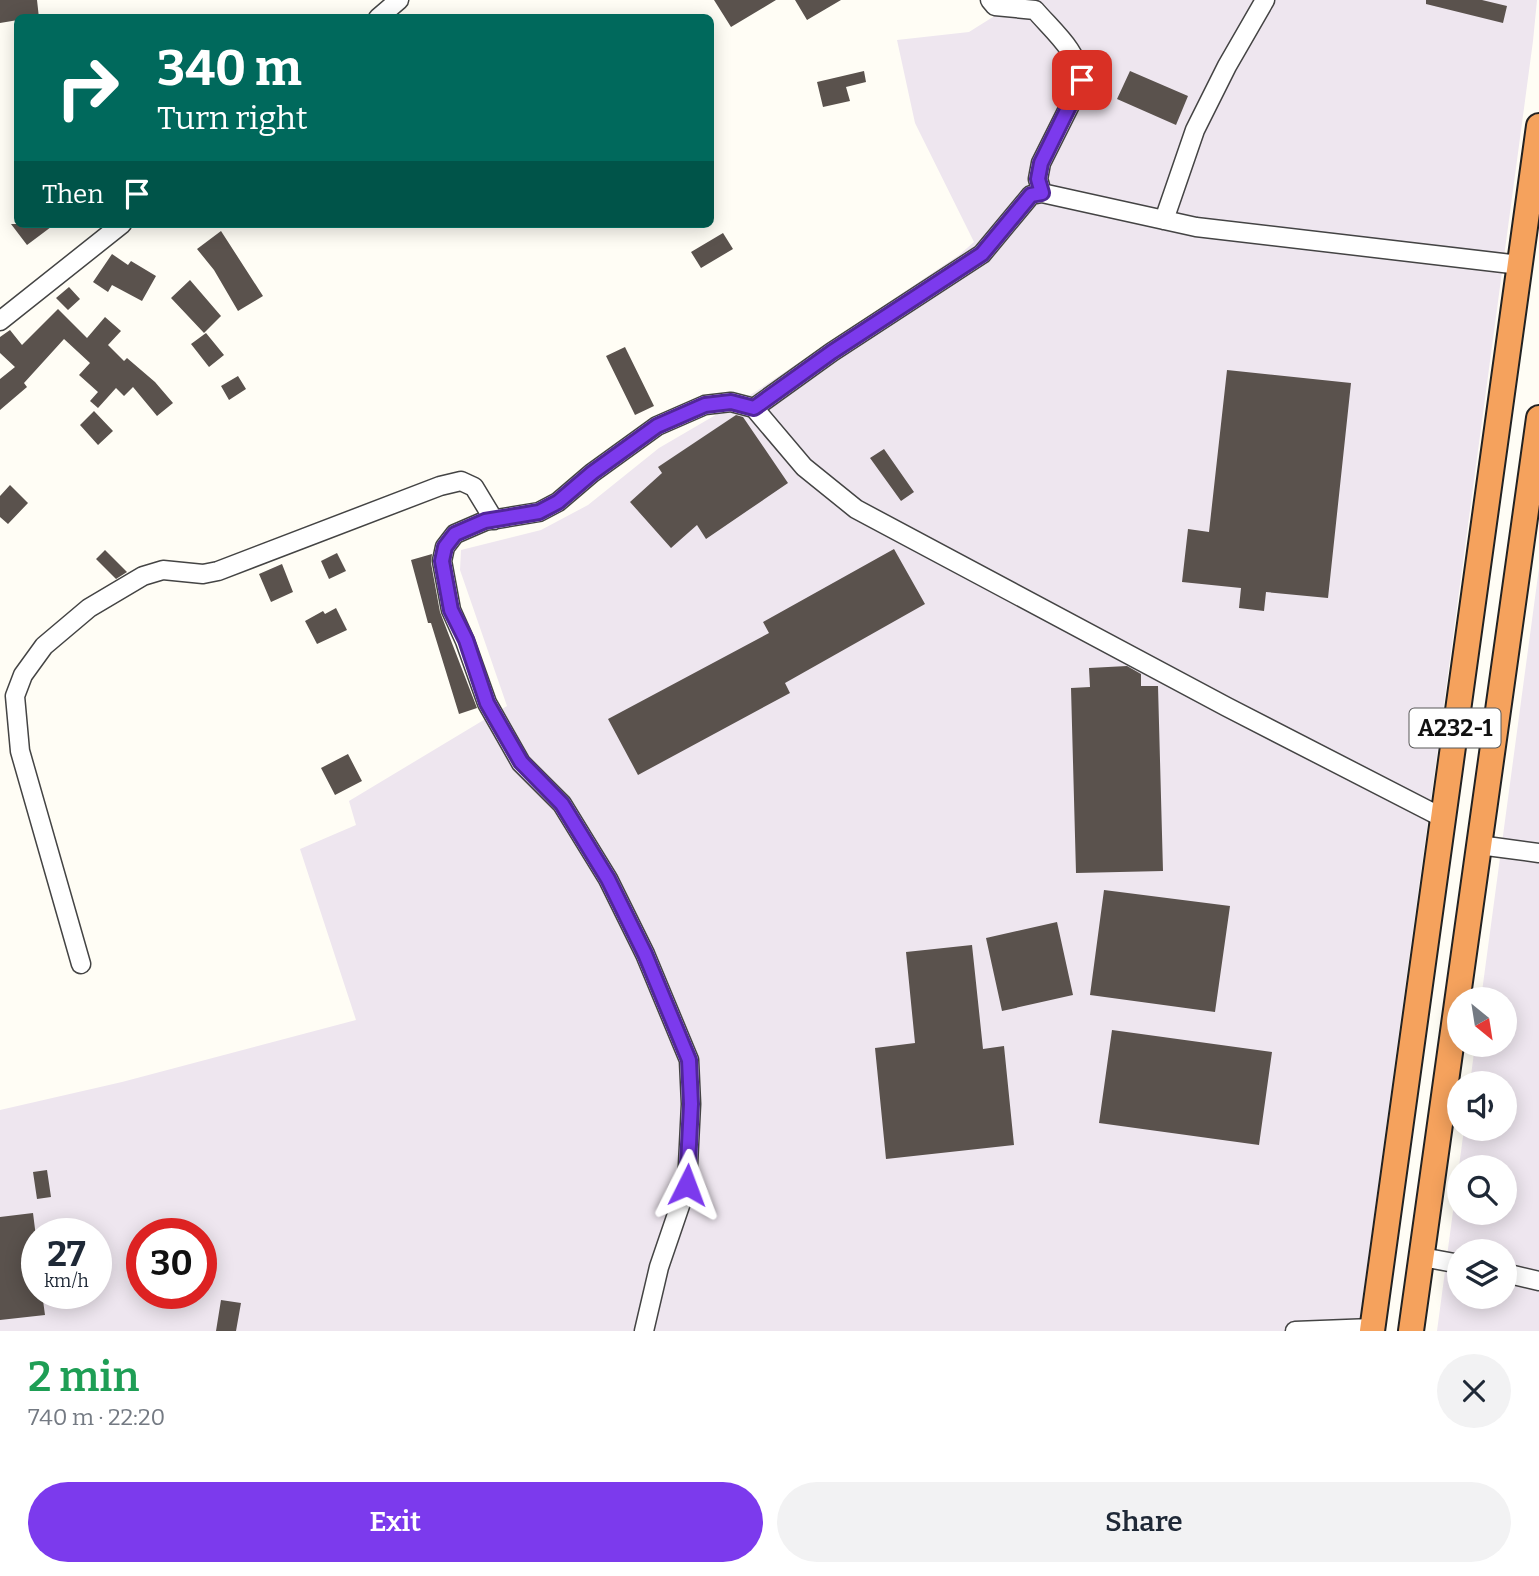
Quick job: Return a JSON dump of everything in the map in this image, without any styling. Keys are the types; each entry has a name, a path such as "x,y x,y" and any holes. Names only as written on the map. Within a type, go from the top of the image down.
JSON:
{"highway":[{"name":"A232-1","path":"1372,1330 1539,126"},
{"name":"A232-1","path":"1411,1331 1539,418"}],"street":[{"path":"383,14 399,0"},
{"path":"990,0 995,6 1035,10 1072,52 1080,66 1082,80 1041,163 1038,179 1042,193"},
{"path":"1164,220 1195,130 1227,66 1265,0"},
{"path":"754,408 832,352 982,254 1031,195 1042,193 1196,227 1520,265"},
{"path":"0,321 117,228"},
{"path":"644,1331 659,1267 687,1185 691,1104 689,1060 645,954 608,879 562,804 521,762 487,703 466,640 451,610 442,561 445,547 455,534 485,521 539,512 558,502 592,473 657,426 705,405 731,402 754,408 804,467 856,509 1227,707 1443,818"},
{"path":"81,964 20,751 15,696 23,675 44,646 89,608 143,576 163,570 203,574 218,571 440,486 461,481 474,487 494,520"},
{"path":"1479,845 1539,853"},
{"path":"1422,1257 1447,1262"},
{"path":"1517,1276 1539,1281"},
{"path":"1295,1331 1372,1330"}],"shaded area":[{"path":"1020,0 1537,0 1358,1331 0,1331 0,1110 122,1082 356,1020 300,849 356,825 349,801 507,706 460,570 461,550 541,530 588,505 659,448 755,392 959,255 974,242 915,123 897,40 969,32"},
{"path":"1539,568 1539,1331 1437,1331 1447,1256 1447,1309 1517,1309 1517,1239 1449,1239 1451,1225 1517,1225 1517,1155 1461,1155 1462,1141 1517,1141 1517,1071 1472,1071 1473,1057 1517,1057 1517,987 1483,987"}],"building":[{"path":"0,0 37,0 39,14 14,14 14,21 0,23"},
{"path":"714,0 776,0 731,27"},
{"path":"795,0 841,0 807,20"},
{"path":"1426,0 1482,0 1507,6 1503,23 1426,4"},
{"path":"864,71 866,82 846,87 850,101 823,107 817,82"},
{"path":"1130,71 1188,96 1176,125 1117,99"},
{"path":"14,228 50,228 27,245"},
{"path":"221,231 263,296 238,311 214,270 197,249"},
{"path":"723,233 733,249 701,268 691,252"},
{"path":"112,254 128,265 131,261 156,276 142,301 112,285 108,292 93,282"},
{"path":"190,280 221,316 204,333 171,298"},
{"path":"69,287 80,299 68,310 56,298"},
{"path":"58,309 87,338 105,317 121,331 108,345 124,361 127,358 155,382 173,403 157,416 133,387 124,396 116,388 98,408 90,401 98,392 79,375 90,363 64,339 24,383 27,387 0,410 0,379 15,367 0,353 0,337 10,330 22,345"},
{"path":"206,333 224,355 209,367 191,344"},
{"path":"625,347 654,406 635,415 606,356"},
{"path":"1227,370 1351,383 1328,598 1266,592 1264,611 1239,608 1241,588 1182,582 1188,529 1209,532"},
{"path":"238,376 246,389 229,400 221,386"},
{"path":"94,411 113,431 98,445 80,425"},
{"path":"736,415 743,417 788,483 706,539 697,525 671,548 630,502 662,473 658,467"},
{"path":"884,449 914,492 901,501 870,458"},
{"path":"10,485 28,503 8,524 0,517 0,496"},
{"path":"894,549 925,604 785,683 790,693 638,775 608,719 769,633 763,622"},
{"path":"105,550 127,572 116,579 96,559"},
{"path":"337,553 346,571 329,579 321,561"},
{"path":"432,554 431,563 440,612 477,708 459,714 431,623 428,623 411,560"},
{"path":"282,564 293,592 271,602 259,574"},
{"path":"336,608 347,630 317,644 305,621 323,611 325,614"},
{"path":"1127,666 1141,674 1141,686 1158,686 1163,871 1076,873 1071,688 1090,687 1089,668"},
{"path":"348,754 362,781 335,795 321,768"},
{"path":"1104,890 1230,906 1215,1012 1090,995"},
{"path":"1057,922 1073,995 1002,1011 986,938"},
{"path":"972,945 983,1049 1004,1046 1014,1145 886,1159 875,1048 915,1043 906,952"},
{"path":"1112,1030 1272,1052 1259,1145 1099,1123"},
{"path":"47,1170 51,1197 37,1199 33,1172"},
{"path":"33,1213 34,1218 21,1218 21,1309 44,1309 45,1315 0,1320 0,1217"},
{"path":"221,1300 241,1303 236,1331 216,1331"}],"route":[{"path":"687,1185 691,1104 689,1060 645,954 608,879 562,804 521,762 487,703 466,640 451,610 442,561 445,547 455,534 485,521 539,512 558,502 592,473 657,426 705,405 731,402 754,408 832,352 982,254 1008,225 1022,204 1031,195 1042,193 1038,179 1041,163 1082,80"}]}
